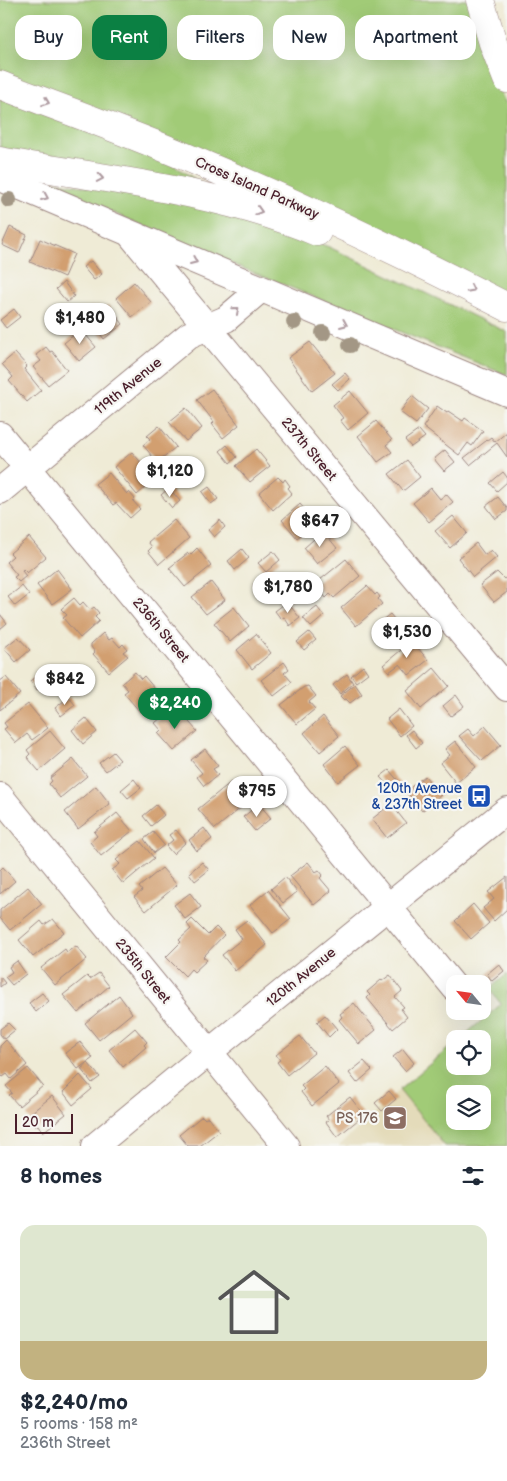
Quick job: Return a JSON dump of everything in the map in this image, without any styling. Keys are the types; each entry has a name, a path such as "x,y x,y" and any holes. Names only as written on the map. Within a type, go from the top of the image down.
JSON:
{"highway":[{"path":"480,0 493,43 507,79"},
{"name":"Cross Island Parkway","path":"0,85 196,161 331,220 507,307"},
{"path":"0,162 220,200 260,211 308,228 364,252 436,271"}],"street":[{"path":"0,178 507,393"},
{"name":"237th Street","path":"130,234 507,688"},
{"name":"119th Avenue","path":"0,491 189,335 226,319 261,289"},
{"name":"236th Street","path":"0,435 446,977"},
{"name":"235th Street","path":"0,796 286,1146"},
{"name":"120th Avenue","path":"96,1146 208,1052 507,810"}],"shaded area":[{"name":"PS 176","path":"399,1090 445,1146 339,1146"}],"green space":[{"path":"0,0 470,0 475,15 355,15 355,60 476,60 476,18 499,89 507,106 507,296 0,70"},
{"path":"0,98 169,162 211,190 46,160 0,148"},
{"path":"33,178 229,210 329,247 507,332 507,375 208,254"},
{"path":"507,974 507,1146 445,1146 399,1090 446,1051 446,1075 491,1075 491,1030 471,1030 482,1020 491,1020 491,1013 501,1004 491,992 491,987"}],"building":[{"path":"10,227 27,235 19,253 2,245"},
{"path":"40,239 74,254 64,277 30,262"},
{"path":"91,261 102,274 94,280 83,267"},
{"path":"64,282 74,296 67,302 56,289"},
{"path":"134,282 151,302 132,317 116,298"},
{"path":"108,305 123,324 104,339 84,313 92,307 97,314"},
{"path":"14,309 20,317 6,328 0,320"},
{"path":"81,329 96,347 79,361 64,343"},
{"path":"310,342 335,373 312,391 288,358"},
{"path":"46,347 50,352 52,351 67,370 48,385 33,367 41,361 36,355"},
{"path":"15,353 27,366 24,369 41,390 27,402 9,381 13,377 2,364"},
{"path":"345,373 350,379 338,390 332,384"},
{"path":"212,389 239,425 223,438 212,424 214,422 197,400"},
{"path":"350,391 368,413 348,430 340,420 343,418 333,405"},
{"path":"412,396 428,409 416,424 400,412"},
{"path":"437,406 463,421 465,418 483,431 472,446 468,443 459,455 423,427"},
{"path":"186,408 202,428 186,441 169,422"},
{"path":"376,421 392,440 386,445 392,452 378,462 358,436"},
{"path":"159,426 176,447 157,462 143,445 150,439 147,436"},
{"path":"419,430 425,437 411,447 405,440"},
{"path":"507,432 507,457 497,443 470,465 464,458 491,437 495,442"},
{"path":"227,445 237,457 230,463 220,451"},
{"path":"256,449 270,466 250,482 236,466"},
{"path":"445,450 455,462 444,471 434,459"},
{"path":"132,452 155,479 137,495 114,467"},
{"path":"407,460 420,477 403,491 389,474"},
{"path":"503,472 507,477 507,482 497,491 490,483"},
{"path":"109,473 127,494 129,492 135,499 133,501 140,509 130,518 116,503 113,505 95,484"},
{"path":"278,477 283,482 285,479 292,493 273,510 259,493"},
{"path":"209,487 218,499 211,504 202,492"},
{"path":"169,488 180,501 172,508 161,495"},
{"path":"431,488 440,499 446,494 453,502 429,522 413,503"},
{"path":"498,497 507,508 507,511 496,519 486,506"},
{"path":"300,504 316,523 297,538 282,520"},
{"path":"453,516 467,533 450,548 435,531"},
{"path":"174,520 189,538 159,564 148,551 152,547 148,542"},
{"path":"220,520 225,527 214,537 208,530"},
{"path":"323,531 337,548 317,564 304,548"},
{"path":"29,537 46,557 27,573 23,569 22,571 26,576 19,582 14,577 17,575 6,562 13,556 10,553"},
{"path":"476,543 485,555 491,550 497,557 473,577 458,558"},
{"path":"197,548 211,566 185,587 169,568 188,553 190,555"},
{"path":"242,549 249,558 235,570 228,561"},
{"path":"273,551 280,560 266,572 258,563"},
{"path":"346,559 360,576 334,598 330,594 326,598 315,584"},
{"path":"57,569 72,589 52,604 37,585"},
{"path":"497,572 504,579 507,577 507,592 494,602 480,585"},
{"path":"265,575 271,582 260,592 253,585"},
{"path":"211,582 225,600 206,614 192,597"},
{"path":"295,583 301,591 288,601 282,593"},
{"path":"22,586 29,595 15,606 8,597"},
{"path":"367,586 375,595 377,593 380,597 378,599 382,604 356,626 341,608"},
{"path":"74,598 80,605 83,602 90,610 94,607 99,613 95,617 99,621 80,638 63,618 67,615 61,609"},
{"path":"287,602 300,618 290,626 284,617 281,619 275,611"},
{"path":"234,607 249,626 230,642 214,623"},
{"path":"317,607 324,616 311,627 303,618"},
{"path":"0,614 7,623 0,629"},
{"path":"390,614 404,631 386,645 372,628"},
{"path":"309,632 316,640 304,650 297,642"},
{"path":"103,633 109,640 112,638 120,647 123,644 127,649 123,652 128,656 109,672 93,654 95,652 91,647 91,644"},
{"path":"256,634 271,653 252,669 237,650"},
{"path":"18,637 30,650 16,662 4,648"},
{"path":"412,641 428,660 409,675 400,664 389,672 383,665"},
{"path":"284,662 289,669 284,673 292,682 274,696 261,680"},
{"path":"363,666 368,673 356,682 351,676"},
{"path":"434,668 449,686 421,709 407,691"},
{"path":"45,669 52,678 37,690 30,681"},
{"path":"135,672 141,679 144,676 160,695 140,712 124,693 128,690 122,683"},
{"path":"347,674 353,683 340,694 333,685"},
{"path":"6,677 20,694 0,710 0,681"},
{"path":"355,684 362,694 350,703 340,696"},
{"path":"308,686 316,696 309,702 315,709 297,724 281,705"},
{"path":"456,695 464,706 451,716 443,706"},
{"path":"69,697 75,705 61,716 55,708"},
{"path":"28,704 48,728 32,740 27,734 16,743 4,729 7,727 4,723"},
{"path":"399,709 412,726 400,736 387,719"},
{"path":"168,712 174,719 182,714 197,731 174,751 158,733 161,730 155,723"},
{"path":"323,716 339,736 320,752 304,733"},
{"path":"86,718 97,732 83,744 72,730"},
{"path":"485,726 501,745 482,761 459,736 468,729 474,736"},
{"path":"412,730 422,743 416,748 406,735"},
{"path":"50,731 65,749 39,771 27,757 30,754 27,750"},
{"path":"455,741 476,767 456,783 440,763 450,755 445,749"},
{"path":"345,746 360,765 338,782 324,764"},
{"path":"205,749 218,766 213,769 218,775 204,786 197,777 202,773 191,760"},
{"path":"113,752 120,760 106,771 99,763"},
{"path":"73,759 87,776 60,798 49,784 52,781 50,778"},
{"path":"389,770 401,784 393,791 380,777"},
{"path":"425,776 441,795 422,811 406,791"},
{"path":"134,779 141,788 128,798 121,790"},
{"path":"231,782 248,802 215,829 198,809"},
{"path":"96,786 110,804 78,829 65,812"},
{"path":"259,804 271,818 255,831 243,817"},
{"path":"391,804 406,823 387,838 372,819"},
{"path":"156,805 164,815 151,826 143,816"},
{"path":"117,813 132,831 101,856 90,842 97,836 94,832"},
{"path":"204,828 212,839 197,851 189,840"},
{"path":"176,830 186,842 173,854 166,846 173,840 169,835"},
{"path":"153,832 164,845 154,853 144,839"},
{"path":"140,841 154,858 123,884 112,870 120,864 116,860"},
{"path":"202,862 209,870 195,881 189,873"},
{"path":"308,862 316,872 319,870 323,875 320,878 331,891 314,905 290,876"},
{"path":"3,867 15,881 0,894 0,870"},
{"path":"162,868 177,885 146,911 134,897 142,891 139,887"},
{"path":"285,877 297,892 283,903 271,889"},
{"path":"507,877 507,909 494,921 483,908 494,899 488,892"},
{"path":"28,887 42,904 10,930 0,918 0,910"},
{"path":"268,890 291,919 273,933 250,905"},
{"path":"190,893 201,907 185,919 174,905"},
{"path":"473,904 489,923 471,939 455,921"},
{"path":"53,919 64,932 33,957 19,940 41,921 44,925"},
{"path":"192,919 208,935 216,927 224,935 203,957 207,960 194,972 191,969 185,976 166,957 181,942 179,940 191,929 187,924"},
{"path":"247,920 267,945 235,971 222,955 242,939 235,929"},
{"path":"76,946 87,959 55,985 41,968 65,949 67,952"},
{"path":"17,961 26,974 12,985 5,977 12,972 9,967"},
{"path":"499,964 504,971 492,981 491,975 487,974"},
{"path":"99,973 109,986 78,1013 63,995 87,976 90,979"},
{"path":"390,975 402,991 395,997 404,1007 401,1009 407,1017 393,1029 367,998 370,995 367,992"},
{"path":"0,977 5,983 0,987"},
{"path":"42,993 49,1001 36,1012 29,1003"},
{"path":"119,995 132,1013 99,1040 85,1023"},
{"path":"354,1003 376,1030 359,1044 339,1020 342,1017 340,1014"},
{"path":"325,1015 337,1029 329,1037 317,1022"},
{"path":"8,1023 15,1030 4,1039 0,1034 0,1029"},
{"path":"135,1028 147,1042 144,1045 146,1047 123,1067 109,1050"},
{"path":"300,1036 314,1053 287,1075 277,1062 280,1060 276,1055"},
{"path":"6,1040 27,1065 11,1079 7,1074 3,1077 0,1076 0,1046"},
{"path":"80,1042 93,1058 78,1069 65,1053"},
{"path":"403,1049 414,1063 405,1071 393,1057"},
{"path":"364,1061 372,1070 357,1083 349,1073"},
{"path":"88,1063 100,1077 92,1083 81,1069"},
{"path":"325,1066 339,1084 312,1106 301,1092 304,1089 301,1086"},
{"path":"28,1068 43,1086 19,1106 9,1095 12,1093 6,1086"},
{"path":"80,1075 92,1089 73,1105 63,1092"},
{"path":"389,1091 396,1099 382,1111 375,1103"},
{"path":"52,1096 66,1114 43,1132 27,1116"},
{"path":"350,1097 364,1115 337,1137 326,1122 329,1120 326,1116"},
{"path":"202,1116 205,1119 208,1117 219,1131 200,1146 188,1146 179,1135"}],"place":[{"name":"120th Avenue & 237th Street","path":"479,796"},
{"name":"PS 176","path":"395,1118"}]}
